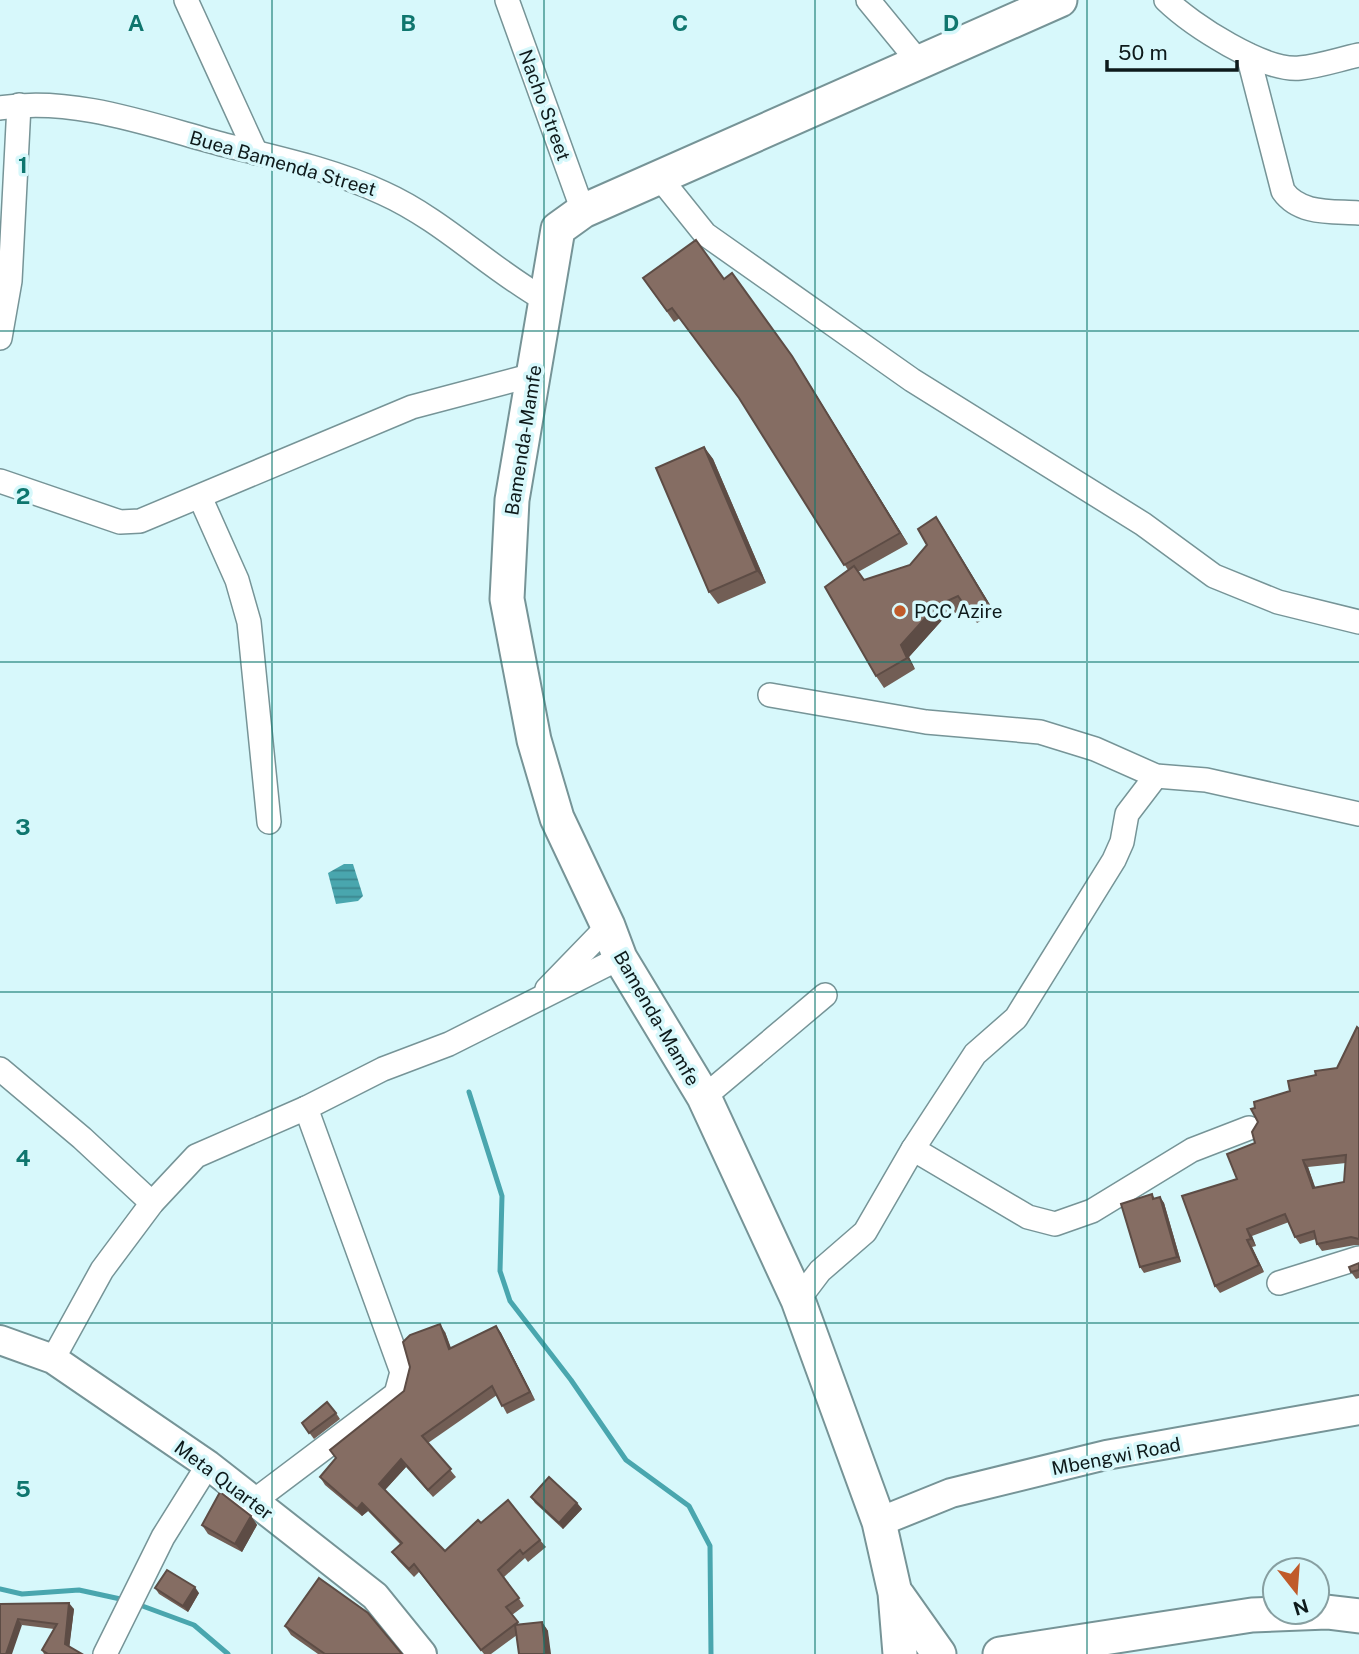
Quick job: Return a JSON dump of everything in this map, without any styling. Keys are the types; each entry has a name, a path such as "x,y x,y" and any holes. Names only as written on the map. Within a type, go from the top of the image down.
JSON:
{"highway":[{"name":"Bamenda-Mamfe","path":"900,1654 895,1593 879,1522 798,1300 704,1097 620,958 608,926 557,818 534,740 508,599 512,500 533,374 542,299 558,229 583,211 1059,0"},
{"name":"Bamenda-Mamfe","path":"895,1593 939,1654"},
{"path":"1000,1654 1036,1646 1083,1648 1252,1615 1327,1612 1359,1616"}],"main road":[{"name":"Meta Quarter","path":"0,1340 53,1359 208,1465 374,1597 422,1654"},
{"name":"Mbengwi Road","path":"879,1522 951,1493 1105,1455 1359,1410"}],"street":[{"path":"186,0 256,153"},
{"name":"Nacho Street","path":"507,0 583,211"},
{"path":"868,0 918,61"},
{"path":"1166,0 1248,55 1280,67 1299,68 1359,55"},
{"path":"1248,55 1283,191 1290,201 1305,209 1359,214"},
{"path":"0,338 10,281 9,106"},
{"name":"Buea Bamenda Street","path":"9,106 94,111 256,153 383,192 430,219 542,299"},
{"path":"660,178 705,233 912,380 1143,524 1213,576 1278,603 1359,622"},
{"path":"0,481 120,522 140,521 412,407 533,374"},
{"path":"200,497 237,580 249,622 269,822"},
{"path":"770,695 926,722 1040,732 1095,749 1156,776 1206,780 1359,814"},
{"path":"798,1300 820,1271 865,1233 913,1149 975,1054 1016,1018 1114,860 1122,842 1127,814 1156,776"},
{"path":"533,1003 608,926"},
{"path":"53,1359 102,1270 152,1203 196,1156 306,1108 383,1069 449,1044 620,958"},
{"path":"704,1097 825,995"},
{"path":"0,1069 82,1138 152,1203"},
{"path":"254,1501 396,1394 400,1385 401,1372 306,1108"},
{"path":"913,1149 1028,1217 1055,1224 1092,1211 1192,1150 1249,1128"},
{"path":"1279,1283 1359,1258"},
{"path":"105,1654 163,1537 208,1465"}],"water":[{"path":"344,864 353,864 363,896 358,901 336,904 328,873"}],"building":[{"path":"696,240 724,279 732,273 792,356 900,533 844,565 739,398 672,308 667,311 643,278"},
{"path":"704,447 757,571 709,592 656,468"},
{"name":"PCC Azire","path":"936,517 987,602 969,612 958,596 936,606 901,645 907,658 876,676 825,587 854,566 864,580 910,565 927,545 918,529"},
{"path":"1357,1027 1359,1239 1351,1237 1317,1244 1314,1231 1295,1237 1285,1214 1247,1229 1251,1239 1247,1240 1259,1265 1215,1286 1182,1196 1237,1179 1227,1154 1255,1143 1252,1132 1258,1122 1251,1109 1255,1108 1254,1102 1290,1091 1288,1081 1316,1075 1315,1071 1337,1068","holes":["1346,1155 1344,1182 1313,1188 1303,1160"]},
{"path":"1152,1194 1153,1199 1160,1197 1177,1257 1140,1267 1121,1204"},
{"path":"1359,1263 1359,1270 1351,1272 1349,1267"},
{"path":"440,1324 449,1349 496,1326 530,1392 502,1406 492,1386 422,1436 451,1469 428,1490 401,1459 379,1484 445,1551 478,1520 481,1523 508,1500 540,1540 523,1554 520,1550 498,1570 519,1598 506,1607 518,1622 481,1650 414,1564 409,1569 392,1552 402,1543 362,1503 357,1509 320,1477 336,1458 330,1450 404,1391 410,1367 403,1342 410,1335"},
{"path":"327,1402 336,1413 309,1433 302,1423"},
{"path":"549,1477 577,1503 559,1523 531,1497"},
{"path":"220,1492 251,1516 235,1544 202,1525"},
{"path":"167,1570 195,1587 183,1606 155,1588"},
{"path":"319,1578 368,1613 402,1654 325,1654 285,1626"},
{"path":"69,1603 65,1644 82,1654 48,1654 42,1650 57,1624 18,1619 6,1654 0,1654 0,1604"},
{"path":"542,1622 546,1654 519,1654 515,1625"}],"waterway":[{"path":"469,1092 502,1196 500,1271 510,1301 571,1380 626,1460 689,1506 710,1546 711,1654"},
{"path":"0,1589 22,1594 79,1590 125,1600"},
{"path":"137,1604 194,1625 228,1654"}],"place":[{"name":"PCC Azire","path":"900,611"}]}
